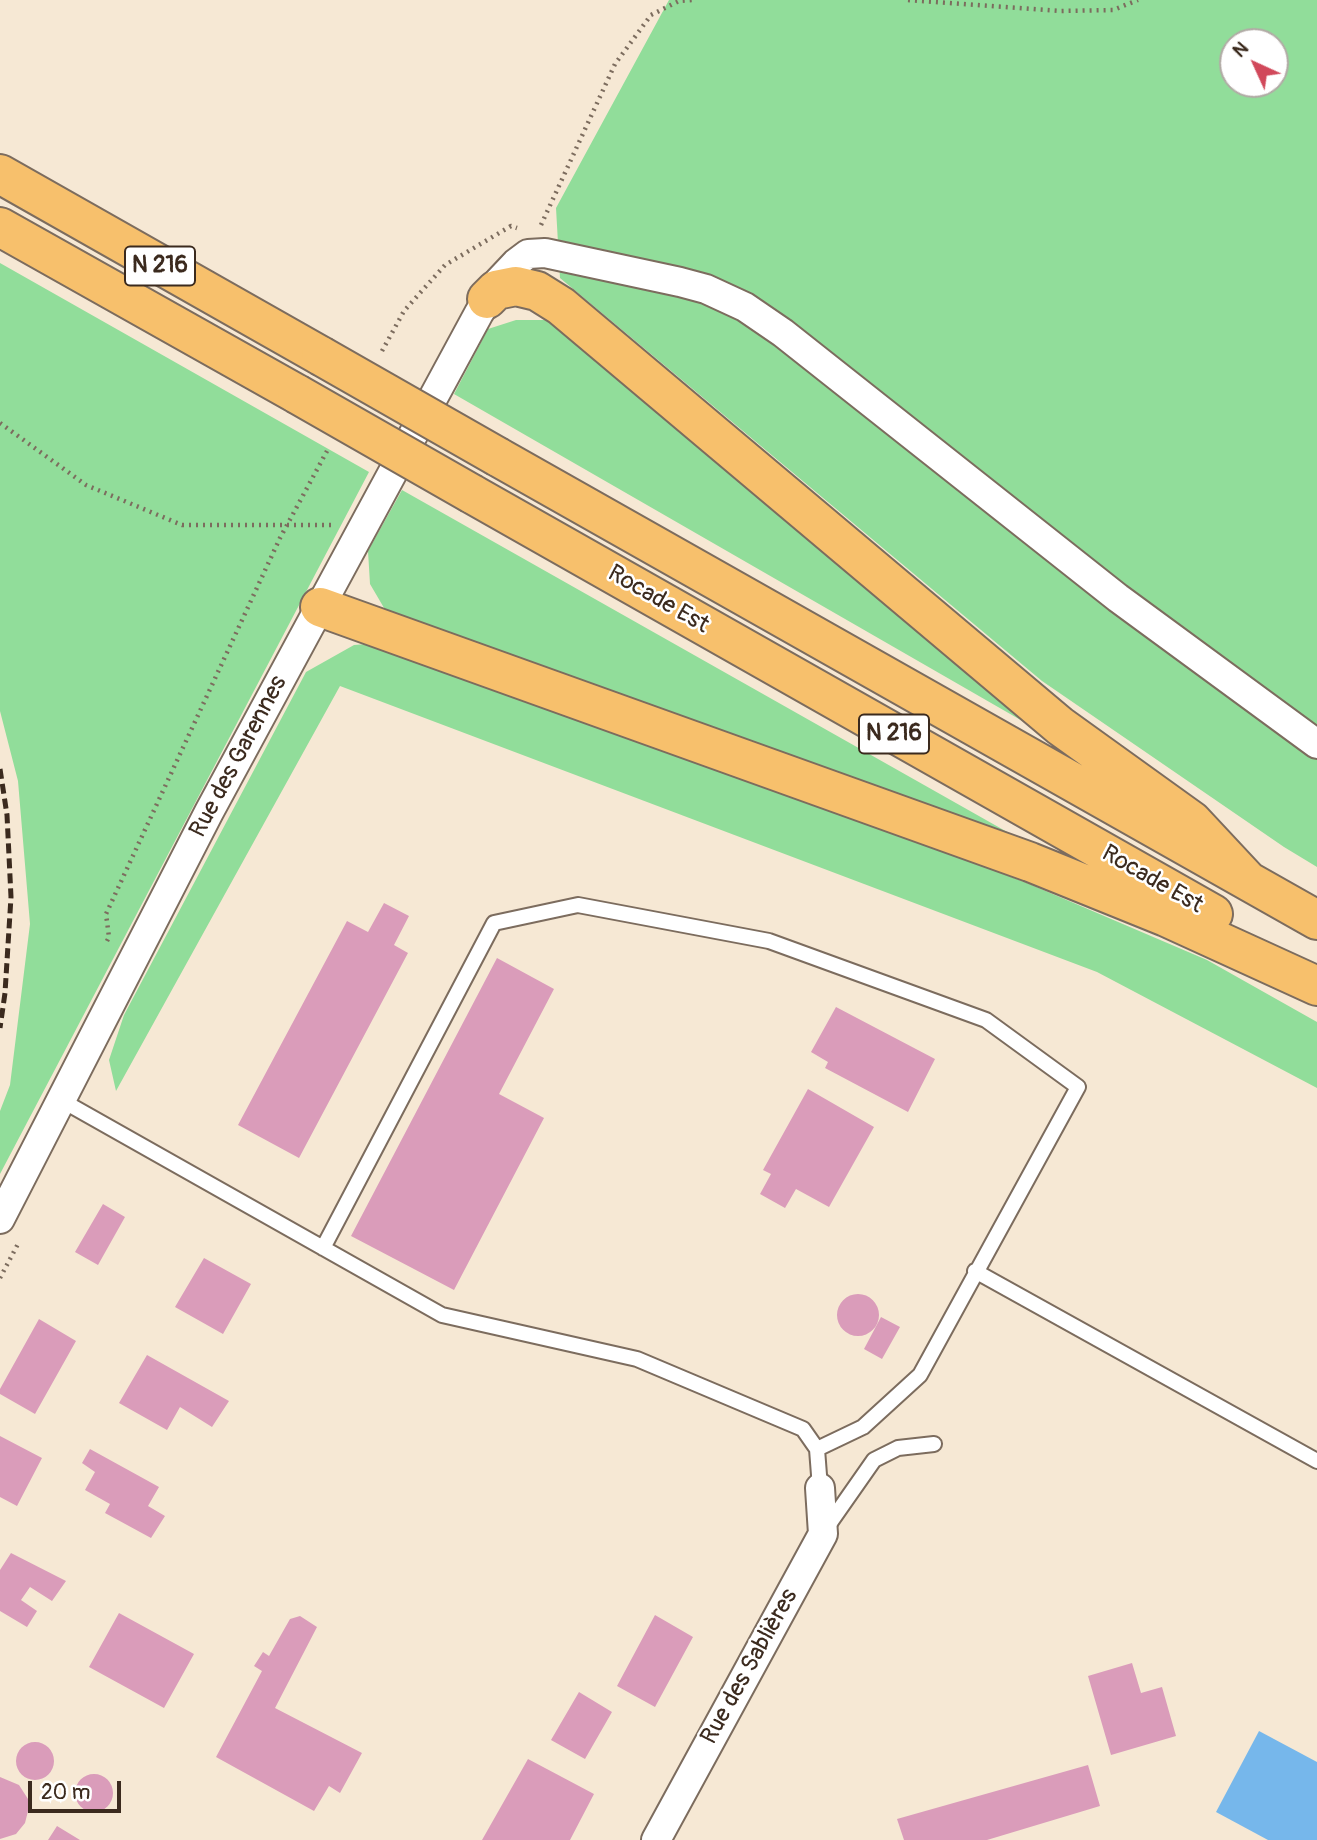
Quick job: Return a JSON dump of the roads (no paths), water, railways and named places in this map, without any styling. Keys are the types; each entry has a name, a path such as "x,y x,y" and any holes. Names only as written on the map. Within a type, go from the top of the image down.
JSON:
{"highway":[{"name":"Rocade Est","path":"0,174 1317,920"},
{"name":"Rocade Est","path":"0,227 1317,973"},
{"path":"487,299 496,290 516,286 537,291 561,306 1060,726 1192,821 1248,881"},
{"path":"320,607 1030,862 1166,917 1317,986"}],"street":[{"name":"Rue des Garennes","path":"0,1219 204,823 487,299 520,258 533,253 541,244 706,289 728,298 765,320 1118,598 1317,744"},
{"path":"820,1488 823,1534"},
{"name":"Rue des Sablières","path":"656,1840 823,1534"}],"lane":[{"path":"323,1248 494,923 578,905 769,942 986,1020 1078,1087 975,1270 920,1375 863,1427 817,1449"},
{"path":"61,1100 442,1315 637,1359 803,1429 817,1449 820,1488"},
{"path":"975,1270 1317,1461"},
{"path":"823,1534 874,1460 898,1448 934,1444"}],"water":[{"path":"1259,1731 1317,1762 1317,1840 1268,1840 1216,1812"}],"railway":[{"path":"0,769 7,815 11,897 0,1028"}]}
